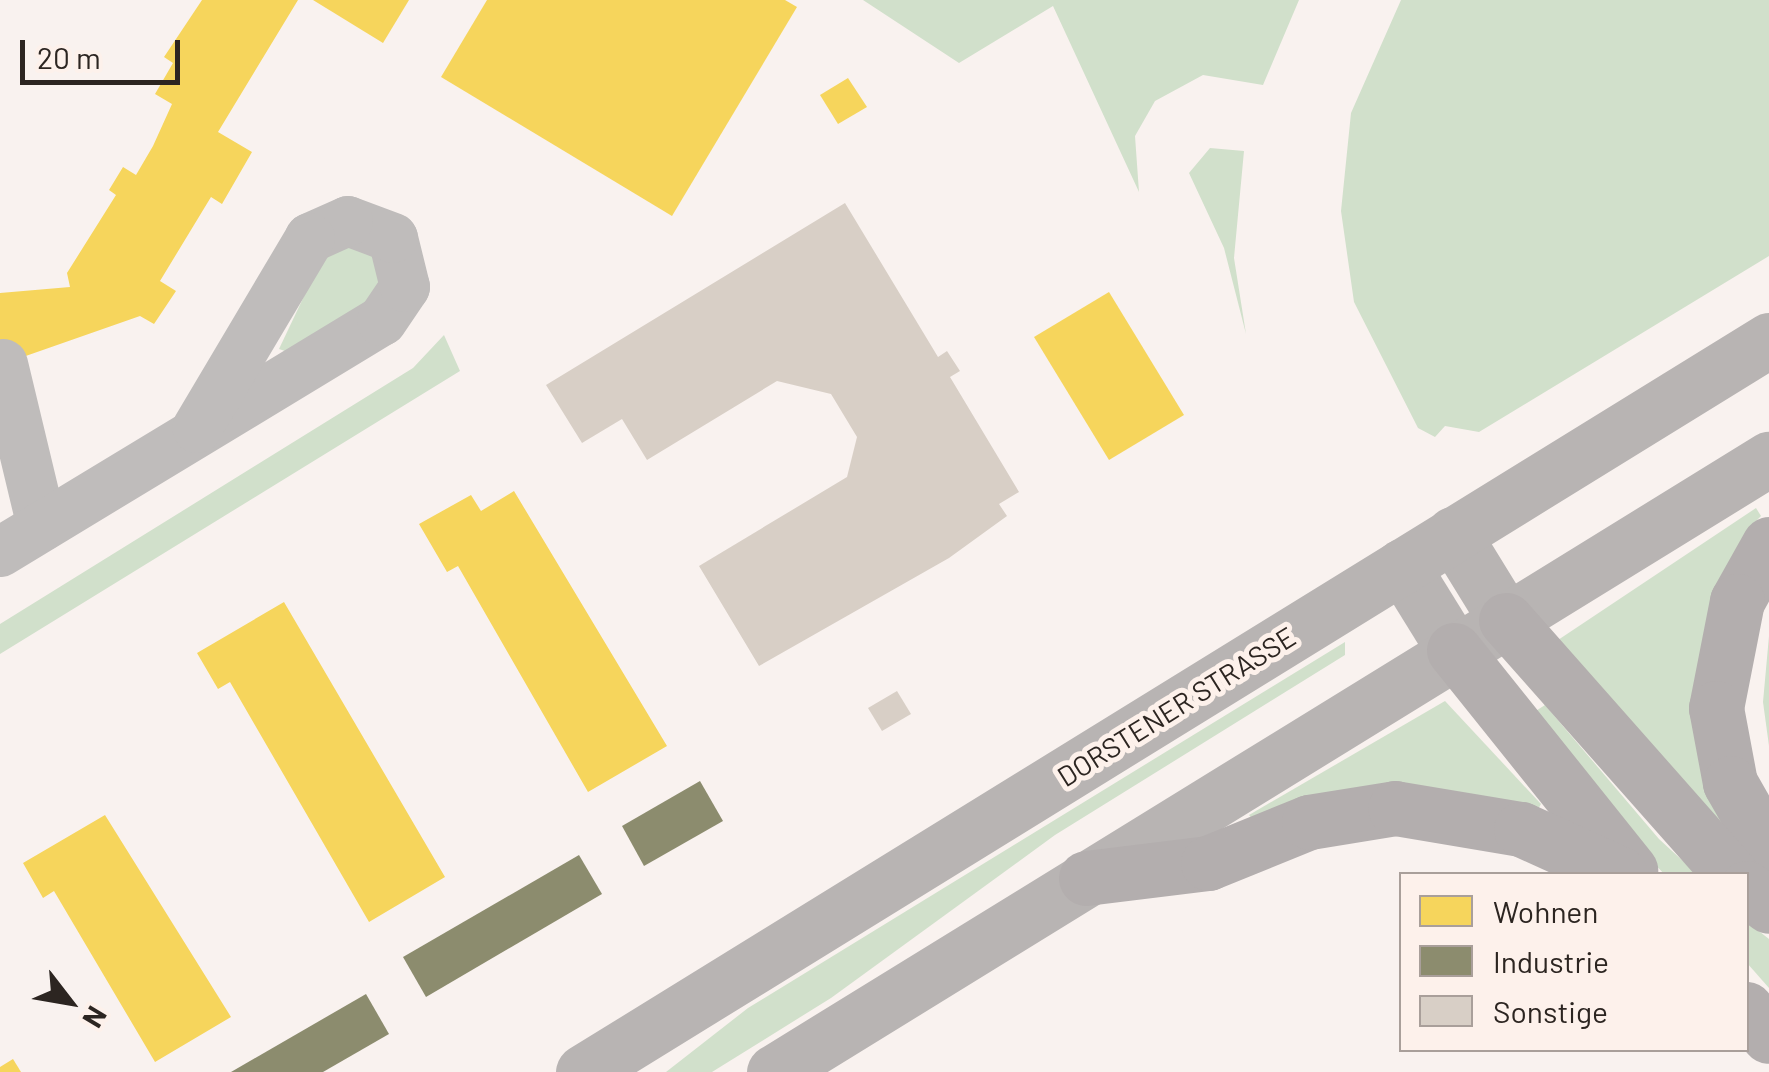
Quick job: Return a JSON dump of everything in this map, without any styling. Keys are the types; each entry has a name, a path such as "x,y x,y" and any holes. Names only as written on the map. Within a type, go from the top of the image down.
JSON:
{"highway":[{"path":"1769,544 1736,601 1716,708 1730,783 1769,851"},
{"path":"1506,620 1729,872"},
{"path":"1454,650 1632,872"},
{"path":"1086,878 1208,864 1309,822 1396,808 1521,829 1616,872"},
{"path":"1749,890 1769,906"},
{"path":"1749,1013 1769,1036"}],"main road":[{"name":"DORSTENER STRASSE","path":"583,1072 1769,340"},
{"path":"774,1072 1769,458"},
{"path":"1454,534 1506,620"},
{"path":"1402,566 1454,650"}],"street":[{"path":"3,364 42,526"},
{"path":"0,552 197,428"}],"green space":[{"path":"863,0 1299,0 1263,85 1203,75 1155,101 1135,136 1139,192 1053,6 959,63"},
{"path":"1401,0 1769,0 1769,256 1479,432 1445,426 1435,437 1418,428 1354,302 1341,211 1351,113"},
{"path":"1210,148 1244,151 1234,258 1246,334 1224,248 1189,173"},
{"path":"347,243 377,257 383,279 369,302 288,352 279,349 324,254"},
{"path":"444,335 460,371 0,654 0,624 413,368"},
{"path":"1756,508 1761,516 1752,525 1723,829 1558,640"},
{"path":"1769,636 1769,746 1763,702"},
{"path":"1345,642 1345,655 1055,835 831,998 712,1072 666,1072 748,1008"},
{"path":"1445,701 1541,804 1537,811 1257,825 1249,815"},
{"path":"1545,705 1659,839 1695,872 1662,872 1525,718"},
{"path":"1749,923 1769,939 1769,988 1749,965"}],"building: Wohnen":[{"path":"202,0 298,0 218,132 252,152 222,204 211,197 160,281 176,291 154,324 140,316 0,365 0,293 70,287 67,273 116,195 109,190 123,167 136,175 153,146 172,104 155,94 173,63 164,57"},
{"path":"313,0 409,0 383,43"},
{"path":"487,0 785,0 797,7 672,216 441,77"},
{"path":"848,78 867,107 838,124 820,95"},
{"path":"1109,292 1184,415 1109,460 1034,337"},
{"path":"514,491 667,746 588,792 458,566 447,572 419,524 471,495 481,511"},
{"path":"284,602 445,877 369,922 230,682 218,689 197,653"},
{"path":"105,815 231,1017 155,1062 54,891 43,898 23,863"},
{"path":"13,1059 21,1072 0,1072 0,1067"}],"building: Industrie":[{"path":"700,781 723,821 644,866 622,826"},
{"path":"579,855 602,894 426,997 403,957"},
{"path":"366,994 389,1034 323,1072 231,1072"}],"building: Sonstige":[{"path":"845,203 938,357 947,351 960,371 950,377 1019,492 999,504 1007,516 949,558 759,666 699,566 847,477 857,437 831,394 777,381 647,460 622,419 582,443 546,385"},
{"path":"897,691 911,714 882,731 868,708"}]}
